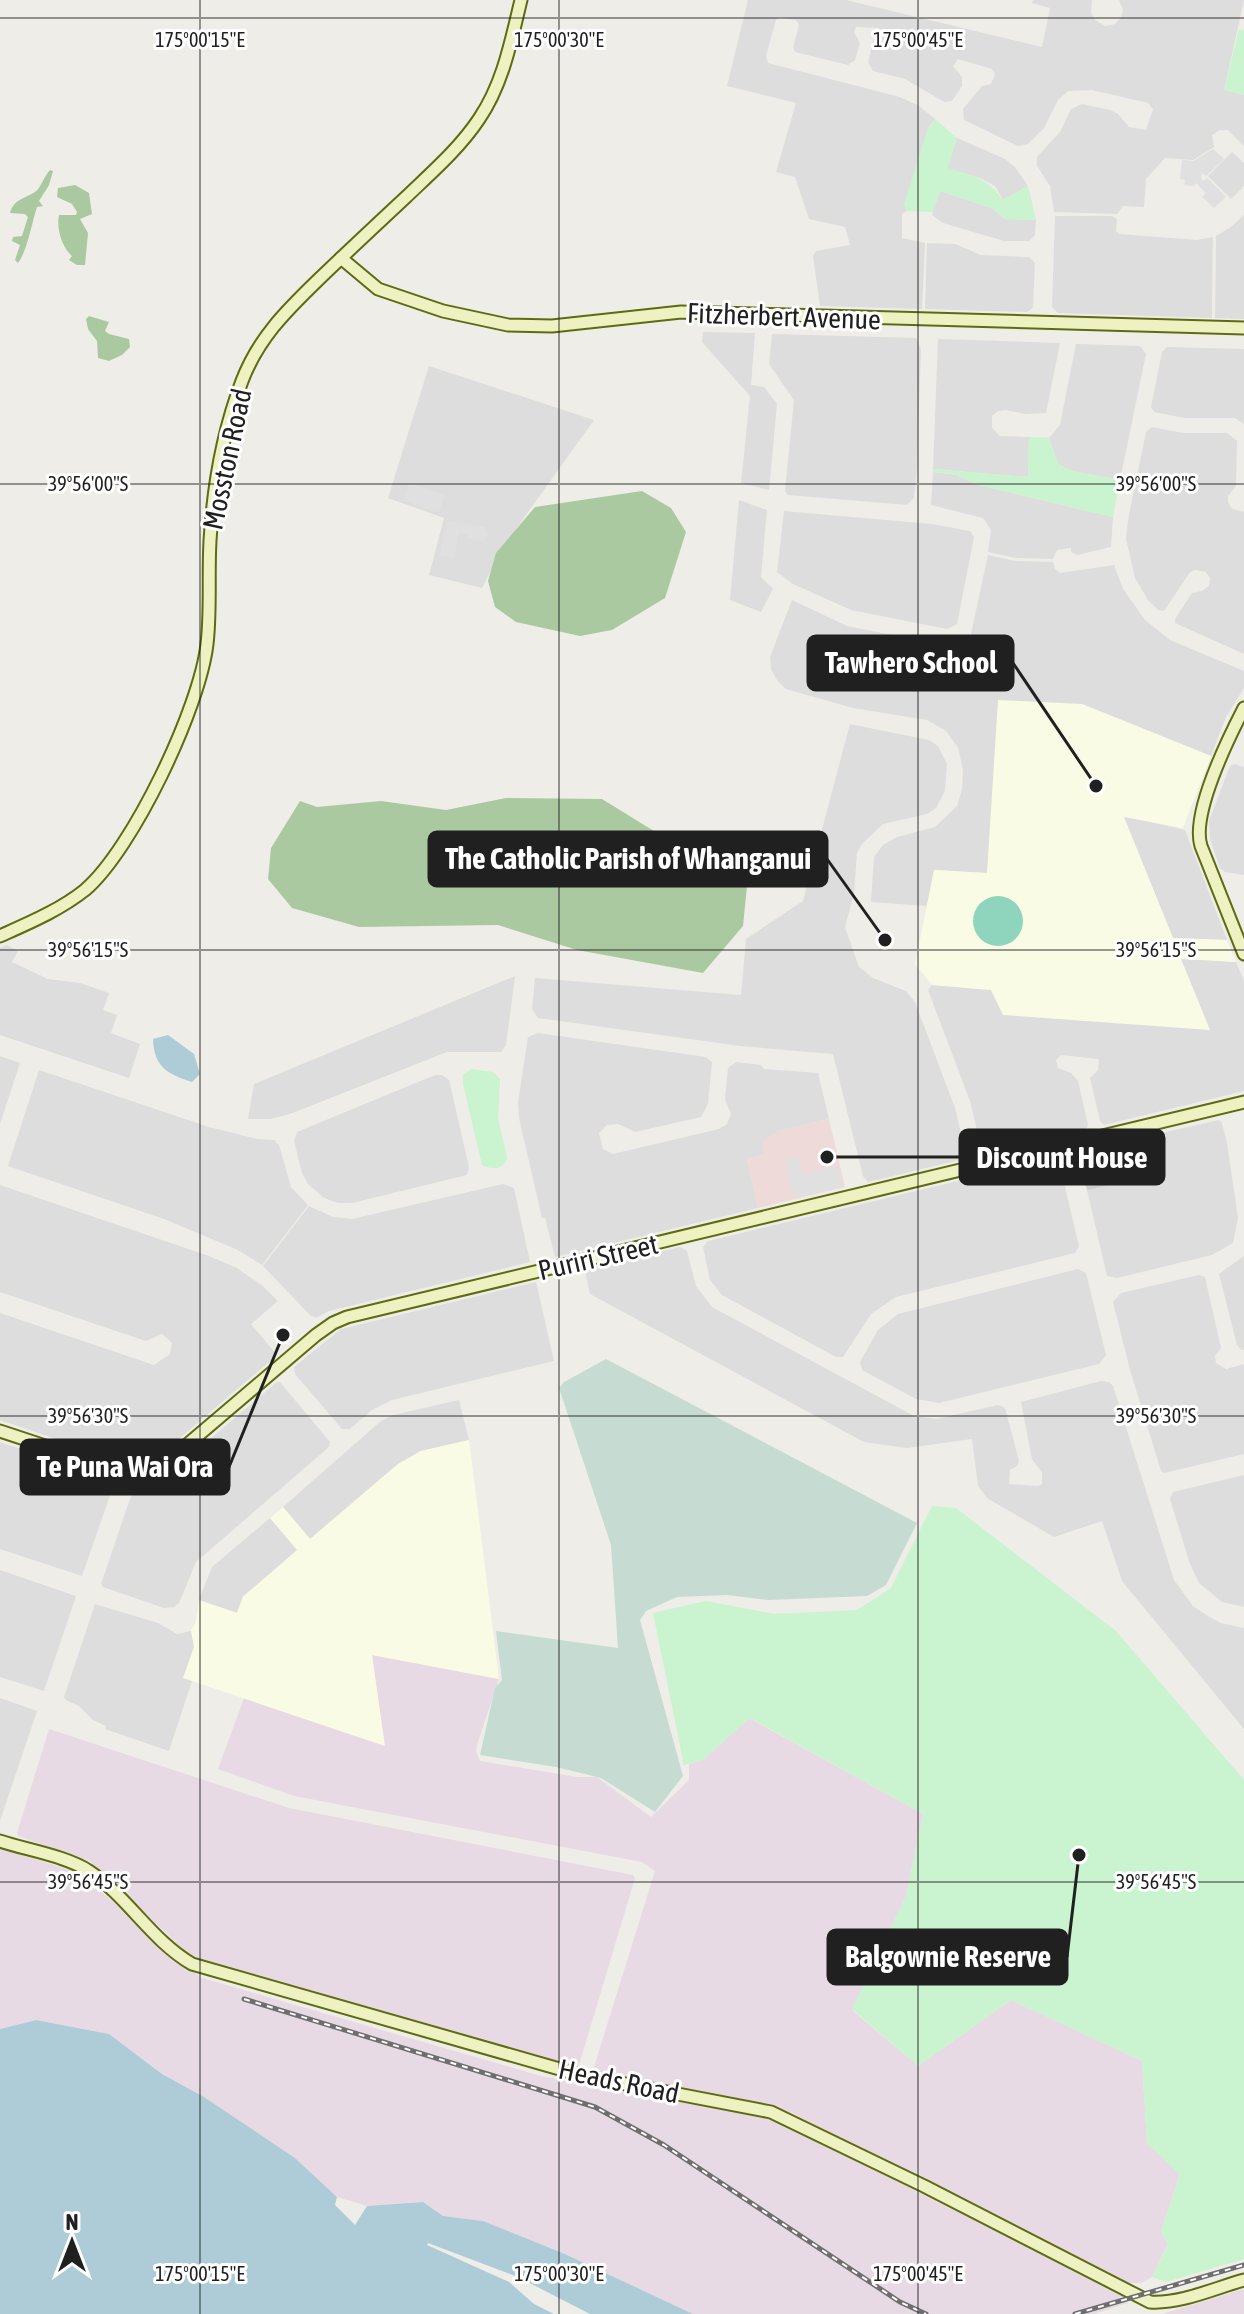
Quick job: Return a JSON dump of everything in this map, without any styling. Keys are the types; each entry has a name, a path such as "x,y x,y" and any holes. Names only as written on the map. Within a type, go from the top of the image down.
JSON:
{"main road":[{"name":"Mosston Road","path":"0,936 62,906 85,889 101,873 142,810 182,730 205,661 211,600 210,542 221,461 230,418 252,357 277,320 448,158 479,120 507,58 521,0"},
{"path":"363,278 356,267 357,254 394,216 404,199"},
{"name":"Fitzherbert Avenue","path":"341,258 378,289 443,311 482,321 517,325 568,325 681,312 1244,328"},
{"path":"277,320 299,305 335,272 363,278"},
{"path":"1244,708 1204,802 1198,827 1201,846 1244,954"},
{"name":"Puriri Street","path":"0,1431 109,1467 128,1471 147,1470 168,1461 316,1335 347,1317 1244,1102"},
{"name":"Heads Road","path":"0,1841 87,1870 111,1889 177,1955 192,1964 584,2076 771,2112 924,2186 1150,2302 1184,2297 1244,2280"}],"shaded area":[{"path":"748,0 846,0 1042,47 1050,8 1032,3 1033,0 1092,0 1091,12 1095,20 1105,26 1115,24 1121,17 1123,10 1119,0 1244,0 1224,90 1244,95 1244,146 1228,130 1220,130 1212,135 1214,147 1193,160 1165,158 1146,179 1144,207 1123,206 1117,214 1054,212 1050,186 1037,166 1037,157 1060,132 1071,109 1082,104 1110,110 1129,127 1146,130 1153,109 1148,103 1092,90 1068,91 1058,100 1044,128 1028,144 1018,146 964,120 963,109 982,86 991,84 995,74 992,69 958,59 953,66 962,77 962,86 952,101 944,102 905,79 873,71 868,62 874,38 881,34 879,28 856,27 854,32 860,43 855,60 848,65 795,52 793,48 799,25 796,20 780,17 776,20 766,56 768,63 900,97 919,106 935,119 928,128 906,211 902,214 902,238 925,243 922,309 820,306 813,256 816,251 850,245 845,227 809,219 795,177 776,172 796,103 727,86"},
{"path":"957,138 1005,159 1015,167 1028,186 1003,200 995,186 947,168"},
{"path":"1213,149 1224,159 1206,176 1202,173 1201,177 1203,181 1207,178 1226,197 1214,208 1202,197 1206,193 1196,183 1194,186 1184,185 1185,180 1180,179 1182,160 1193,161"},
{"path":"1232,152 1244,163 1244,186 1231,199 1208,176"},
{"path":"940,191 992,208 1005,219 1036,220 1035,235 1029,241 1004,241 943,223 932,215"},
{"path":"1244,215 1244,319 1215,318 1216,236"},
{"path":"1055,216 1112,216 1117,219 1116,231 1119,234 1197,240 1213,237 1212,318 1058,313 1052,307"},
{"path":"927,243 955,244 981,255 1029,257 1035,263 1033,308 1027,312 925,309"},
{"path":"703,332 755,333 751,385 764,387 777,404 769,490 741,483 750,396 702,342"},
{"path":"772,334 916,338 921,349 917,466 914,498 907,505 788,495 785,491 794,400 769,364"},
{"path":"938,339 1060,343 1046,413 1025,414 1006,410 992,416 992,428 1000,436 1029,437 1028,477 933,469"},
{"path":"1076,344 1140,346 1146,354 1120,480 1072,471 1058,464 1049,438 1060,425"},
{"path":"1167,347 1244,349 1244,424 1235,418 1184,418 1154,412 1151,407 1162,352"},
{"path":"429,366 594,420 503,547 482,588 429,575 444,518 388,498"},
{"path":"1152,427 1183,433 1227,433 1237,441 1236,486 1228,496 1228,502 1232,509 1244,512 1244,654 1175,623 1192,593 1209,586 1210,578 1206,572 1190,572 1164,611 1158,610 1148,600 1135,578 1126,539 1128,520 1146,432"},
{"path":"933,472 957,475 978,485 1113,517 1111,547 1077,555 1071,552 1071,548 1057,550 1053,559 1016,558 988,552 991,530 983,518 931,505"},
{"path":"409,483 445,495 439,513 403,500"},
{"path":"739,500 767,510 761,577 773,589 761,612 730,600"},
{"path":"784,511 932,524 970,531 974,537 957,624 947,629 851,610 793,584 777,572"},
{"path":"447,521 485,527 488,536 483,541 460,533 455,558 439,556"},
{"path":"988,555 1015,561 1053,562 1060,573 1114,565 1123,589 1145,620 1170,640 1244,671 1244,688 1226,717 1211,756 1082,704 987,873 934,870 927,906 871,902 874,857 883,845 897,837 935,827 957,806 963,770 958,748 946,731 927,720 853,708 786,689 771,669 770,657 792,600 847,626 964,649 969,643"},
{"path":"998,700 1082,704 1211,756 1183,828 1124,817 1173,938 1227,940 1236,962 1181,959 1210,1030 1003,1015 991,990 932,985 915,964 934,870 987,873"},
{"path":"850,724 929,740 938,746 947,764 945,791 936,808 927,814 883,824 862,844 857,853 854,894 845,927 859,967 873,978 906,991 915,1002 955,1108 966,1154 964,1159 868,1182 863,1176 833,1054 740,1046 538,1018 532,1009 535,978 741,995 746,939 803,901"},
{"path":"1230,766 1244,767 1244,875 1225,872 1220,868 1210,839 1209,821"},
{"path":"1123,816 1185,830 1227,940 1173,938"},
{"path":"7,945 18,951 12,962 48,979 80,983 109,993 103,1010 117,1015 111,1033 140,1044 129,1078 0,1035 0,948"},
{"path":"1180,958 1236,962 1244,981 1244,1091 1104,1125 1100,1121 1090,1078 1098,1070 1099,1059 1061,1055 1056,1060 1058,1068 1071,1073 1078,1081 1088,1125 1086,1129 986,1153 982,1151 970,1101 928,990 932,985 991,990 1210,1030"},
{"path":"515,976 506,1045 501,1052 447,1052 290,1114 270,1119 248,1119 254,1084"},
{"path":"538,1033 706,1057 712,1062 708,1104 701,1117 635,1132 618,1124 607,1125 599,1133 603,1149 613,1154 719,1129 727,1124 731,1114 725,1099 728,1068 736,1062 761,1065 764,1069 818,1073 829,1119 778,1131 765,1154 747,1159 758,1208 555,1257 545,1218 542,1218 519,1118 518,1103 528,1037"},
{"path":"0,1056 20,1063 0,1124"},
{"path":"39,1070 209,1127 274,1140 279,1145 291,1187 308,1205 262,1265 238,1250 164,1219 8,1166"},
{"path":"435,1075 449,1080 469,1167 467,1175 352,1203 338,1203 324,1198 308,1184 294,1141 297,1132"},
{"path":"829,1119 845,1187 758,1208 747,1159 764,1154 762,1142 778,1131"},
{"path":"1219,1120 1227,1143 1238,1218 1233,1243 1212,1255 1117,1278 1107,1276 1087,1190 1109,1184 1100,1147"},
{"path":"1100,1147 1109,1185 1087,1190 1079,1156"},
{"path":"799,1158 803,1174 838,1166 842,1187 794,1198 785,1161"},
{"path":"1053,1158 1059,1162 1079,1246 1075,1253 896,1297 871,1314 843,1357 836,1357 722,1295 710,1280 703,1247 708,1241"},
{"path":"503,1184 514,1188 530,1262 329,1311 316,1318 263,1266 309,1206 333,1217 352,1219"},
{"path":"0,1185 237,1268 278,1301 251,1324 277,1355 167,1449 144,1460 118,1460 0,1420 0,1313 154,1365 170,1354 172,1343 162,1334 146,1341 0,1292"},
{"path":"680,1247 687,1251 696,1286 712,1307 914,1416 936,1419 998,1405 1005,1408 1019,1461 1010,1470 1009,1484 1042,1484 1042,1473 1032,1459 1021,1402 1101,1381 1109,1382 1113,1386 1174,1580 1193,1606 1206,1615 1221,1623 1244,1628 1244,1729 1122,1581 1102,1521 1054,1537 987,1498 978,1486 972,1439 907,1448 864,1442 590,1294 585,1270"},
{"path":"1244,1256 1242,1350 1237,1345 1219,1274"},
{"path":"1078,1269 1086,1273 1106,1355 1099,1364 939,1403 916,1399 862,1370 860,1362 878,1330 898,1314"},
{"path":"1199,1275 1205,1277 1221,1348 1215,1356 1216,1363 1226,1369 1244,1364 1244,1454 1164,1473 1130,1370 1113,1302 1121,1293"},
{"path":"536,1282 554,1361 392,1400 372,1410 350,1429 342,1429 295,1374 294,1367 341,1329"},
{"path":"606,1359 917,1523 886,1585 867,1596 768,1600 727,1595 677,1597 646,1611 640,1620 683,1776 655,1812 601,1778 556,1767 480,1755 495,1688 502,1680 496,1631 618,1648 611,1545 559,1388 564,1382"},
{"path":"277,1382 330,1442 329,1447 196,1562 179,1603 174,1607 164,1608 103,1587 101,1584 134,1487 149,1491"},
{"path":"459,1400 469,1440 421,1451 398,1464 310,1539 283,1507 381,1421 393,1415"},
{"path":"469,1440 499,1679 372,1655 385,1746 183,1678 194,1647 191,1631 199,1600 237,1613 243,1597 297,1550 270,1518 283,1507 310,1539 398,1464 421,1451"},
{"path":"0,1442 115,1481 82,1576 0,1549"},
{"path":"1244,1475 1244,1607 1222,1602 1199,1583 1170,1499 1173,1492"},
{"path":"270,1518 298,1550 243,1596 237,1613 199,1600 212,1567"},
{"path":"0,1570 76,1596 44,1691 0,1677"},
{"path":"95,1604 158,1623 177,1634 191,1631 194,1647 184,1677 192,1681 169,1751 105,1729 106,1726 93,1720 64,1697"},
{"path":"372,1655 499,1679 477,1745 480,1761 577,1777 597,1777 651,1817 689,1780 689,1764 704,1759 749,1718 923,1814 906,1896 852,2010 918,2066 1011,2000 1142,2061 1147,2143 1180,2174 1161,2231 1168,2244 1152,2277 1141,2283 1122,2283 792,2113 747,2100 597,2072 594,2067 655,1871 642,1862 294,1796 218,1769 244,1698 384,1745"},
{"path":"0,1698 37,1711 0,1821"},
{"path":"49,1729 289,1808 633,1875 635,1878 579,2065 575,2067 199,1959 184,1950 90,1861 18,1836"},
{"path":"0,1848 79,1873 166,1955 202,1978 541,2076 768,2117 1122,2294 1128,2303 1094,2314 693,2314 565,2254 483,2221 443,2216 423,2202 367,2206 337,2197 295,2158 204,2097 162,2074 109,2034 36,2020 0,2029"},
{"path":"1244,2289 1244,2314 1163,2314 1165,2313"}],"green space":[{"path":"1239,29 1244,31 1244,95 1224,90"},
{"path":"935,119 957,138 948,168 986,182 1003,200 1028,186 1036,220 1005,219 992,208 940,191 933,212 906,211 904,204 927,131"},
{"path":"50,170 53,171 49,185 39,201 43,206 37,207 27,244 18,263 15,260 20,245 12,241 13,237 22,236 28,217 10,213 17,202 37,190"},
{"path":"75,185 89,193 92,214 80,219 88,233 85,265 69,260 72,256 63,243 58,226 59,215 76,215 77,212 72,204 57,197 58,188"},
{"path":"89,316 109,322 105,331 129,339 130,347 109,361 98,358 97,341 88,329 86,319"},
{"path":"1029,437 1049,438 1058,464 1072,471 1120,480 1113,517 978,485 957,475 933,472 933,469 1028,477"},
{"path":"642,491 671,508 686,532 665,598 612,630 580,636 516,622 495,607 488,581 496,553 535,507"},
{"path":"506,798 602,799 675,844 734,862 747,886 743,926 703,973 577,950 498,925 359,927 292,908 268,879 271,848 300,801 317,807 381,801 446,810"},
{"path":"998,896 1016,903 1023,921 1016,939 998,946 980,939 973,921 980,903"},
{"path":"471,1069 493,1072 500,1079 498,1118 507,1157 498,1168 482,1165 463,1084 463,1075"},
{"path":"932,1506 956,1508 1116,1631 1244,1780 1244,2259 1166,2282 1152,2277 1168,2245 1161,2231 1180,2175 1147,2143 1142,2061 1011,2000 918,2066 852,2009 906,1896 923,1814 750,1718 704,1759 684,1765 653,1613 706,1601 775,1614 857,1610 891,1588"}],"water":[{"path":"168,1035 194,1054 200,1074 192,1082 169,1072 159,1063 153,1039"},
{"path":"36,2020 109,2034 162,2074 204,2097 295,2158 337,2197 335,2205 355,2225 367,2206 423,2202 443,2216 483,2221 565,2254 693,2314 590,2314 518,2277 428,2243 509,2282 534,2304 554,2314 0,2314 0,2029"}],"railway":[{"path":"244,1999 595,2107 664,2145 900,2302 926,2314"},
{"path":"1075,2314 1244,2265"}],"place":[{"name":"Tawhero School","path":"1096,786"},
{"name":"The Catholic Parish of Whanganui","path":"885,940"},
{"name":"Discount House","path":"827,1157"},
{"name":"Te Puna Wai Ora","path":"283,1335"},
{"name":"Balgownie Reserve","path":"1079,1855"}]}
